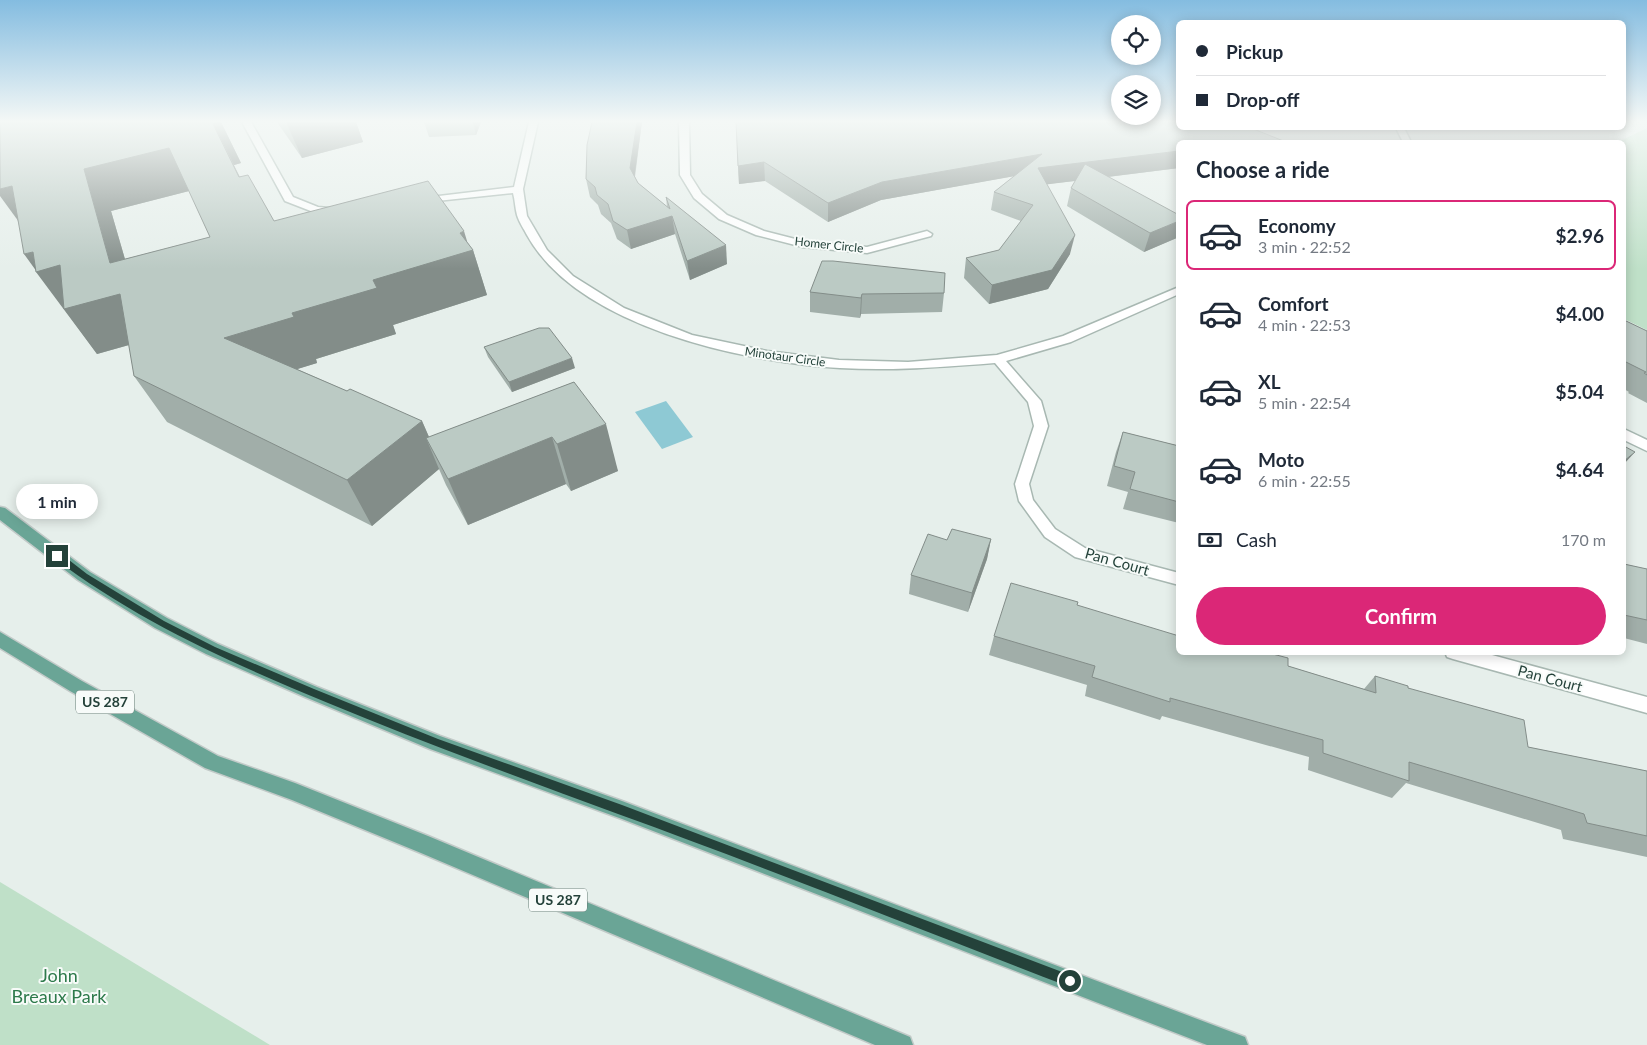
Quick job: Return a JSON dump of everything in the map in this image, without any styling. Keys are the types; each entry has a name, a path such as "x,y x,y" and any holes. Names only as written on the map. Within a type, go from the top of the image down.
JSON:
{"main road":[{"path":"0,512 84,576 161,623 212,649 436,743 622,810 1238,1045"},
{"name":"US 287","path":"0,640 76,686 212,762 375,824 902,1045"}],"street":[{"path":"273,171 289,199 316,210 349,210"},
{"name":"Minotaur Circle","path":"522,171 518,189 522,216 542,252 569,278 620,311 689,338 767,356 839,364 908,366 998,359 1067,339 1176,291"},
{"name":"Homer Circle","path":"685,171 685,175 698,196 723,217 760,233 803,244 867,250 927,234"},
{"path":"413,202 518,189"},
{"name":"Pan Court","path":"998,359 1034,401 1041,426 1022,484 1026,501 1050,533 1080,553 1176,578"},
{"path":"1626,435 1647,446"},
{"name":"Pan Court","path":"1464,655 1647,704"}],"green space":[{"path":"1626,171 1647,171 1647,330 1626,320"},
{"name":"John Breaux Park","path":"0,882 270,1045 0,1045"}],"water":[{"path":"666,401 693,437 662,449 635,412"}],"building":[{"path":"0,171 84,171 110,263 210,237 179,171 236,171 239,177 248,175 274,221 428,181 464,231 460,233 473,250 373,280 377,288 292,313 294,317 224,338 347,391 350,389 422,421 347,480 134,376 120,294 64,309 60,265 36,272 33,252 24,254 12,186 0,189"},
{"path":"586,171 631,171 638,183 670,209 666,197 726,245 687,261 672,216 627,230 613,221 608,204 597,195 595,187 586,179"},
{"path":"778,171 946,171 882,182 828,203"},
{"path":"1021,171 1040,171 1075,235 1052,270 992,285 966,258 999,250 1033,205 994,192"},
{"path":"1081,171 1097,171 1176,213 1176,222 1150,233 1071,188"},
{"path":"822,261 945,273 944,293 862,294 861,298 810,292"},
{"path":"1626,321 1647,331 1647,375 1644,373 1646,372 1626,362"},
{"path":"539,328 549,328 572,358 509,382 484,347"},
{"path":"574,382 606,424 557,444 552,437 448,479 426,438"},
{"path":"1123,432 1176,445 1176,501 1130,489 1135,472 1114,466"},
{"path":"1626,447 1635,452 1626,459"},
{"path":"952,529 991,539 972,593 911,575 928,534 947,540"},
{"path":"1626,564 1647,569 1647,620 1626,615"},
{"path":"1011,583 1078,602 1077,605 1176,635 1176,655 1276,655 1288,658 1288,666 1376,693 1375,676 1408,686 1408,688 1524,720 1528,747 1647,771 1647,836 1587,823 1584,814 1409,762 1409,781 1323,753 1323,740 1170,698 1170,702 1092,677 1095,666 994,636"}],"route":[{"path":"57,556 84,576 161,623 212,649 310,692 436,743 622,810 1070,981"}]}
